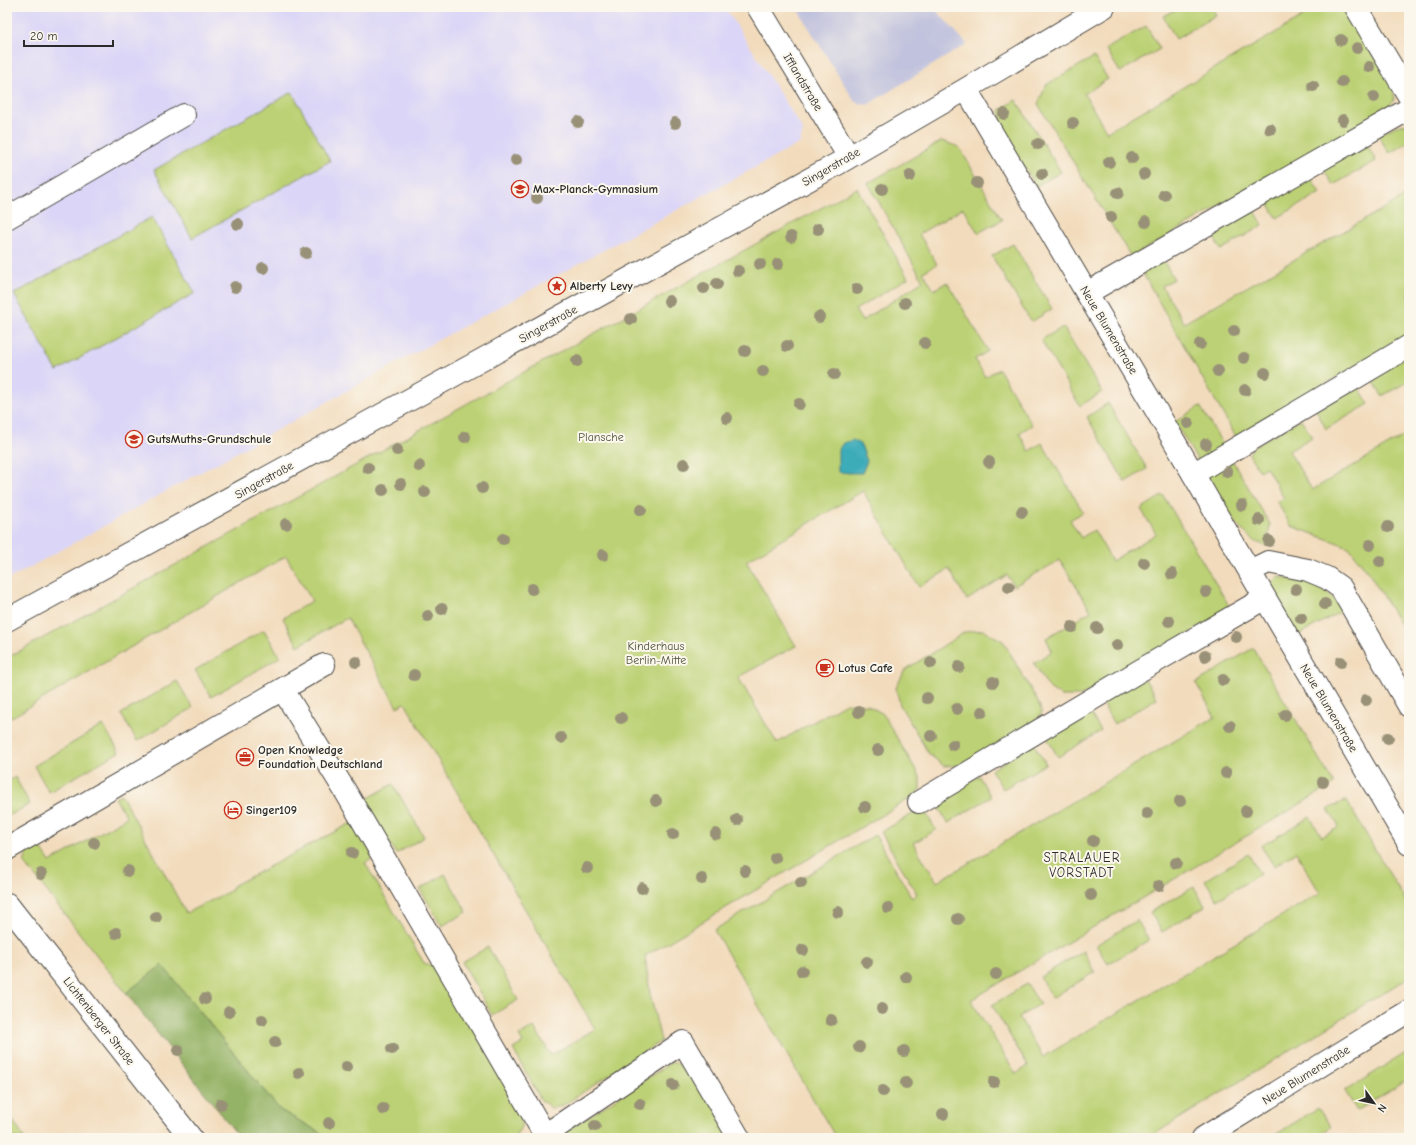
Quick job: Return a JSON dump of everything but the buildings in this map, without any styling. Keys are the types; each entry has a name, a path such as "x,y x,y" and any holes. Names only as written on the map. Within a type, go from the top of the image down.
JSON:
{"street":[{"name":"Ifflandstraße","path":"758,7 849,157"},
{"name":"Singerstraße","path":"7,620 440,384 849,157 1104,7"},
{"path":"1356,7 1409,96"},
{"name":"Neue Blumenstraße","path":"966,89 1409,844"},
{"path":"1087,293 1409,109"},
{"path":"7,218 184,115"},
{"path":"1193,474 1409,346"},
{"path":"1250,571 1268,562 1295,567 1308,570 1327,578 1341,588 1409,706"},
{"path":"919,802 1265,598"},
{"path":"7,849 324,666"},
{"path":"283,690 347,794 544,1136 683,1042 739,1138"},
{"name":"Lichtenberger Straße","path":"7,904 191,1138"},
{"name":"Neue Blumenstraße","path":"1203,1138 1409,1011"}],"shaded area":[{"name":"Max-Planck-Gymnasium","path":"7,7 725,7 803,130 800,143 422,349 7,580"},
{"path":"796,7 933,7 967,44 867,105 855,102"}],"green space":[{"path":"1180,7 1212,7 1216,15 1176,39 1163,16"},
{"path":"1319,7 1347,7 1394,85 1394,100 1384,112 1131,257 1038,104 1046,85 1094,57 1108,79 1084,94 1107,132"},
{"path":"1146,26 1160,49 1120,72 1106,49"},
{"path":"292,92 330,161 192,238 154,170"},
{"path":"1016,100 1061,172 1036,186 1002,131 1000,110"},
{"path":"1409,124 1409,142 1389,153 1378,135 1396,126"},
{"path":"942,141 959,147 1002,220 978,233 963,208 919,234 937,264 923,272 934,290 947,282 988,351 975,359 985,377 999,369 1032,425 1019,433 1029,451 1042,443 1083,512 1070,520 1081,538 1094,530 1112,561 1156,534 1141,509 1163,495 1231,609 1081,696 1061,696 1048,687 1034,663 1052,651 1046,638 1091,611 1060,560 1014,586 1007,575 967,600 949,569 919,587 863,491 746,561 796,646 738,677 777,743 846,703 868,705 883,714 920,777 920,790 909,799 645,956 650,994 661,1041 562,1106 551,1108 541,1100 513,1049 523,1043 519,1036 534,1027 551,1055 595,1029 405,703 397,707 347,618 298,646 283,618 312,601 286,556 7,720 7,658 857,188 908,278 855,310 862,321 923,281 868,183","holes":["861,445 867,461 862,473"]},
{"path":"1366,142 1376,161 1333,185 1323,168"},
{"path":"1310,176 1320,193 1277,218 1267,201"},
{"path":"1409,194 1409,334 1236,437 1142,272 1163,260 1174,279 1162,286 1184,323"},
{"path":"1254,209 1263,225 1221,250 1212,234"},
{"path":"152,217 195,293 57,371 14,294"},
{"path":"1013,244 1052,309 1031,322 992,256"},
{"path":"1063,327 1102,392 1080,406 1041,340"},
{"path":"1409,355 1409,381 1382,396 1371,377"},
{"path":"1358,386 1369,404 1326,429 1316,410"},
{"path":"1108,403 1147,469 1125,482 1087,417"},
{"path":"1200,406 1270,524 1267,546 1256,542 1230,517 1175,422"},
{"path":"1301,419 1312,437 1289,451 1312,490 1409,433 1409,591 1407,592 1409,596 1409,628 1404,631 1370,575 1349,547 1291,526 1277,502 1284,498 1266,467 1259,471 1249,454 1253,447"},
{"path":"1279,577 1315,586 1321,589 1333,598 1342,611 1298,635 1271,590 1272,582"},
{"path":"264,630 280,657 211,697 195,670"},
{"path":"983,630 1003,641 1037,700 1042,712 1035,723 961,765 944,766 929,754 900,705 896,688 905,670 965,632"},
{"path":"1253,648 1334,784 971,1000 1016,1074 1028,1066 992,1005 1027,984 1040,1004 1019,1017 1043,1057 1320,893 1296,852 1274,866 1261,846 1310,817 1322,837 1339,827 1328,809 1346,800 1409,907 1409,977 1148,1138 1104,1136 1100,1138 836,1138 714,930 875,835 912,898 917,894 881,832 923,808 936,830 913,843 937,882 1215,717 1196,683"},
{"path":"1144,678 1157,698 1114,724 1102,703"},
{"path":"177,681 193,708 137,741 121,714"},
{"path":"1089,711 1101,731 1058,757 1046,736"},
{"path":"103,725 119,752 49,792 34,766"},
{"path":"1034,744 1046,764 1003,789 991,770"},
{"path":"979,776 991,797 948,823 935,802"},
{"path":"15,777 30,804 7,817 7,782"},
{"path":"393,784 424,837 396,854 365,800"},
{"path":"121,794 186,913 232,890 231,887 353,822 374,858 365,863 424,963 438,967 522,1111 521,1127 514,1138 330,1138 280,1110 162,965 126,993 24,862 27,854 37,842 50,862 127,817 115,798"},
{"path":"1248,854 1260,874 1217,900 1205,880"},
{"path":"445,874 467,912 442,926 420,889"},
{"path":"1194,887 1205,906 1162,932 1150,912"},
{"path":"1137,920 1149,940 1108,964 1096,945"},
{"path":"488,947 518,1000 492,1015 462,962"},
{"path":"1083,951 1095,972 1052,998 1040,977"},
{"path":"162,965 280,1110 330,1138 240,1138 126,993"},
{"path":"1409,1051 1409,1078 1357,1111 1345,1091"},
{"path":"672,1062 691,1068 732,1138 556,1138"},
{"path":"1318,1108 1331,1127 1314,1138 1270,1138"},
{"path":"7,1111 24,1138 7,1138"}],"water":[{"path":"853,440 861,445 867,461 862,473 838,472 838,450 843,443"}],"place":[{"name":"Max-Planck-Gymnasium","path":"520,189"},
{"name":"Alberty Levy","path":"557,286"},
{"name":"GutsMuths-Grundschule","path":"134,439"},
{"name":"Lotus Cafe","path":"825,668"},
{"name":"Open Knowledge Foundation Deutschland","path":"245,757"},
{"name":"Singer109","path":"233,810"}],"district":[{"name":"STRALAUER VORSTADT","path":"1082,864"}],"park label":[{"name":"Plansche","path":"601,437"},
{"name":"Kinderhaus Berlin-Mitte","path":"656,653"}]}
